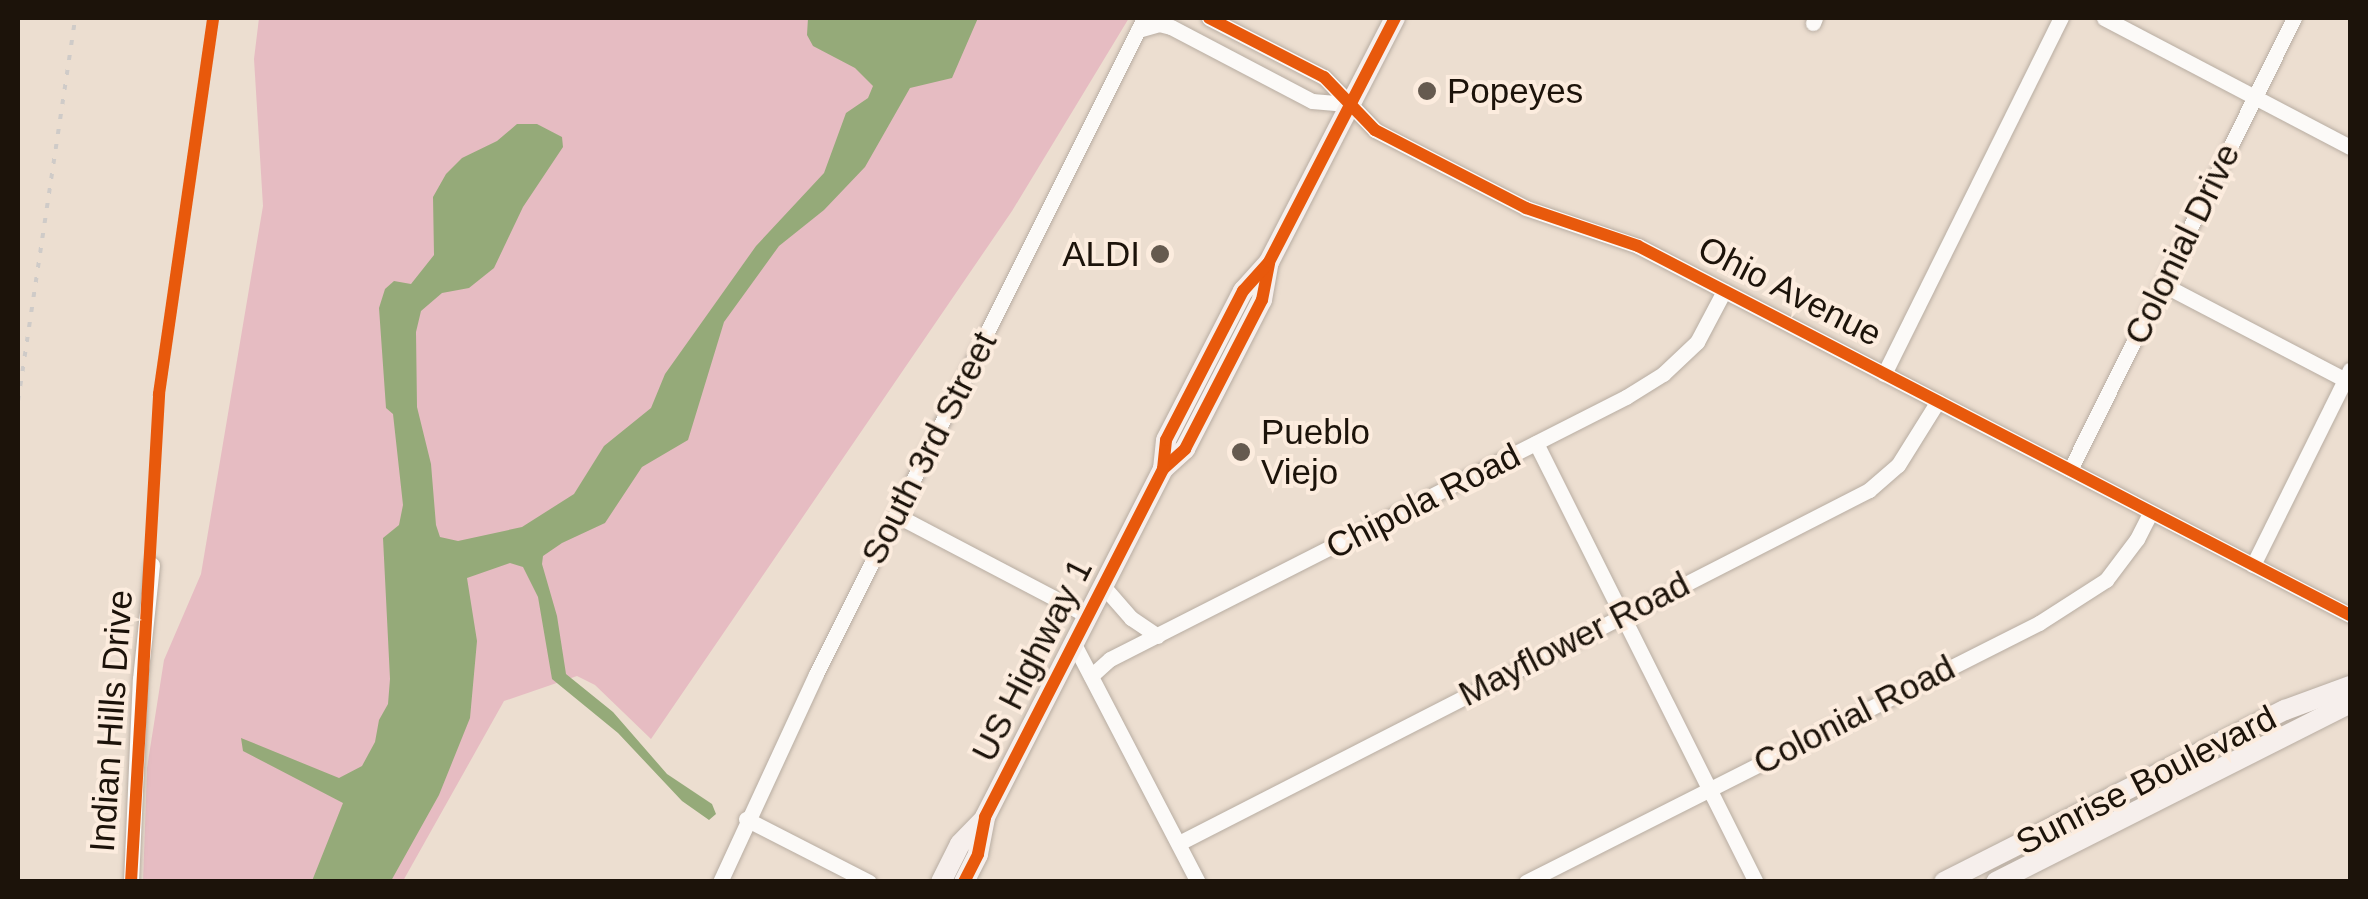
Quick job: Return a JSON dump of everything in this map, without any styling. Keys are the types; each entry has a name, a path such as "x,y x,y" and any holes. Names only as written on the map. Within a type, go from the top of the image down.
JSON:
{"main road":[{"name":"US Highway 1","path":"941,882 960,844 985,817 1163,469 1184,450 1262,300 1269,262 1395,18"},
{"name":"Sunrise Boulevard","path":"1944,882 2285,710 2349,690"},
{"name":"Sunrise Boulevard","path":"1996,882 2349,690"},
{"name":"US Highway 1","path":"964,882 978,854 985,817"}],"street":[{"name":"Ohio Avenue","path":"1209,18 1324,77 1375,130 1500,196 1638,246 2350,616"},
{"path":"1884,374 2061,18"},
{"path":"2104,18 2350,147"},
{"name":"Colonial Drive","path":"2070,470 2294,18"},
{"path":"1141,24 1171,27 1312,101 1350,104"},
{"name":"South 3rd Street","path":"720,882 746,819 1141,24"},
{"path":"2162,284 2348,375 2254,565"},
{"name":"Chipola Road","path":"1091,676 1110,659 1536,443 1663,374 1697,342 1724,291"},
{"name":"Mayflower Road","path":"1180,843 1868,490 1898,465 1938,402"},
{"path":"1536,443 1756,882"},
{"name":"Colonial Road","path":"1526,882 2071,604 2106,580 2151,512"},
{"path":"896,515 1088,616"},
{"name":"Indian Hills Drive","path":"131,882 140,679 152,565"},
{"path":"1103,586 1131,618 1158,636"},
{"path":"1074,644 1198,882"},
{"path":"746,819 869,882"}],"shaded area":[{"path":"259,18 1129,18 1012,211 651,739 595,685 577,676 504,701 403,881 143,882 147,768 164,660 201,574 263,206 254,59"},
{"path":"808,18 978,18 952,78 910,88 865,167 824,210 779,246 724,322 688,440 642,467 605,523 562,543 543,556 542,564 557,616 566,674 613,712 667,774 712,804 716,814 709,820 682,801 618,733 552,679 538,597 523,567 510,563 467,578 477,641 470,718 439,795 391,881 312,881 343,803 243,751 241,738 339,778 362,766 375,742 379,720 388,704 390,679 383,538 399,525 403,505 393,414 386,408 379,308 385,289 394,281 411,284 434,255 433,197 446,174 462,158 497,141 517,124 537,124 562,137 563,147 523,207 494,268 469,288 442,293 421,311 416,332 417,407 431,464 436,525 440,537 458,541 522,527 574,494 604,446 651,408 665,374 756,246 824,173 846,113 868,98 873,86 855,68 813,46 807,35"}],"railway":[{"path":"18,401 75,18"}],"cycle path":[{"path":"131,882 159,394 213,18"},
{"path":"1209,18 1324,77 1375,130 1526,208 1638,246 2350,615"},
{"path":"964,882 978,854 985,817 1163,469 1166,440 1243,291 1269,262 1395,18"},
{"path":"1163,469 1185,449 1262,300 1269,263"}],"place":[{"name":"Popeyes","path":"1427,91"},
{"name":"ALDI","path":"1160,254"},
{"name":"Pueblo Viejo","path":"1241,452"}]}
